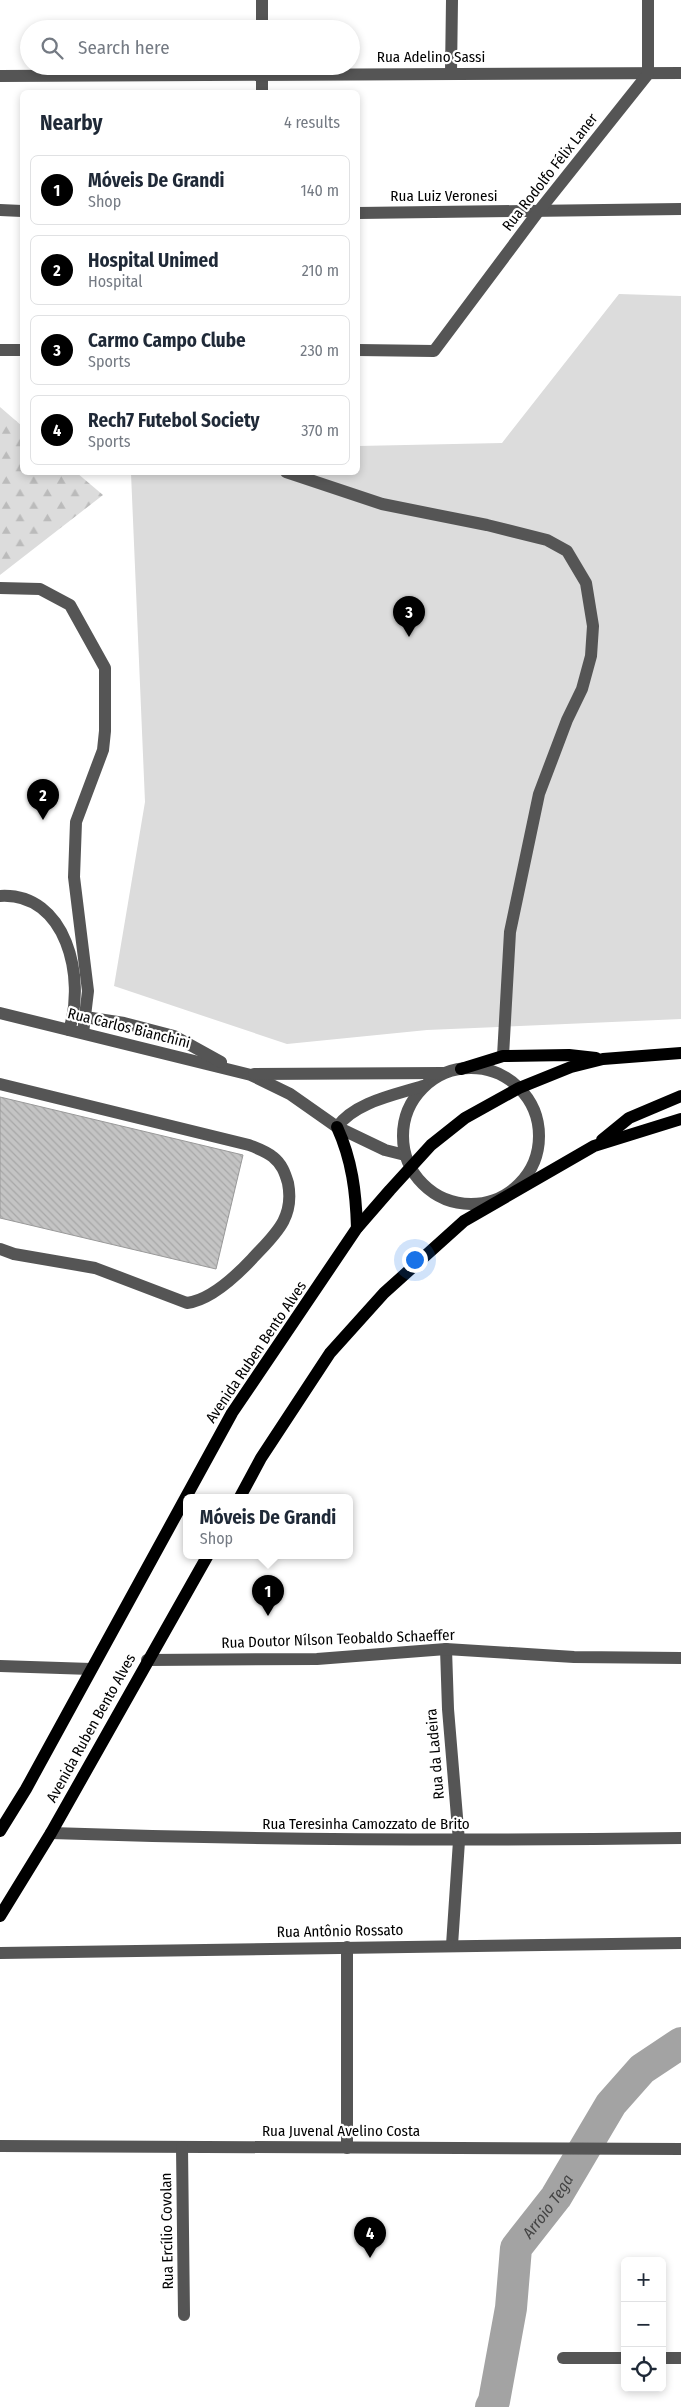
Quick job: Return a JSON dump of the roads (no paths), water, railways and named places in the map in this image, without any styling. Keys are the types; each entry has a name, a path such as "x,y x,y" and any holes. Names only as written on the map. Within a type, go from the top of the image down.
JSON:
{"main road":[{"path":"461,1069 503,1056 569,1054 603,1059"},
{"name":"Avenida Ruben Bento Alves","path":"187,1494 232,1413 357,1228 431,1145 465,1118 519,1088 571,1067 603,1059 681,1054"},
{"path":"242,1494 261,1458 336,1346 384,1293 426,1254 464,1221 594,1146 629,1118 681,1096"},
{"path":"594,1146 681,1119"},
{"path":"337,1126 348,1150 354,1177 357,1228"},
{"name":"Avenida Ruben Bento Alves","path":"0,1832 183,1502"},
{"name":"Avenida Ruben Bento Alves","path":"0,1916 51,1833 206,1559"}],"street":[{"path":"262,0 262,20"},
{"path":"452,0 452,73"},
{"path":"648,0 648,74"},
{"name":"Rua Adelino Sassi","path":"360,72 681,73"},
{"name":"Rua Rodolfo Félix Laner","path":"360,350 434,351 538,212 648,74"},
{"name":"Rua Adelino Sassi","path":"0,76 44,75"},
{"path":"262,75 262,90"},
{"name":"Rua Luiz Veronesi","path":"360,213 681,209"},
{"path":"0,210 20,211"},
{"path":"0,350 20,350"},
{"path":"295,475 382,504 487,525 547,540 567,551 586,583 593,626 591,656 582,689 567,720 539,794 510,932 503,1056"},
{"path":"0,588 40,589 70,605 105,668 105,732 103,750 76,822 74,877 88,991 86,1017 82,1033"},
{"path":"0,896 32,900 48,913 64,937 75,979 75,1013 69,1030"},
{"path":"71,959 84,956"},
{"name":"Rua Carlos Bianchini","path":"0,1013 251,1074 443,1073"},
{"path":"86,1017 124,1023 174,1036 238,1071"},
{"path":"461,1069 485,1069 504,1076 519,1088 531,1103 538,1123 540,1138 536,1159 527,1176 512,1192 486,1203 464,1204 442,1199 425,1187 410,1168 402,1141 404,1119 414,1098 426,1085 443,1073 461,1069"},
{"name":"Rua Carlos Bianchini","path":"251,1074 290,1094 337,1126 385,1150 405,1155"},
{"path":"0,1084 249,1144 273,1157 285,1172 290,1193 289,1212 279,1229 243,1269 203,1299 195,1302 187,1303 95,1268 14,1254 0,1249"},
{"path":"337,1126 344,1118 362,1107 426,1085"},
{"name":"Rua Doutor Nílson Teobaldo Schaeffer","path":"147,1660 317,1659 446,1649 574,1657 681,1658"},
{"name":"Rua da Ladeira","path":"446,1649 448,1709 459,1841 452,1945"},
{"path":"0,1666 91,1669"},
{"name":"Rua Teresinha Camozzato de Brito","path":"51,1833 212,1838 459,1841 681,1838"},
{"name":"Rua Antônio Rossato","path":"0,1953 681,1943"},
{"path":"347,1947 348,2148"},
{"name":"Rua Juvenal Avelino Costa","path":"0,2146 681,2149"},
{"name":"Rua Ercílio Covolan","path":"182,2147 184,2315"},
{"path":"563,2358 621,2358"},
{"path":"666,2358 681,2358"}],"waterway":[{"name":"Arroio Tega","path":"491,2407 494,2401 511,2308 516,2248 556,2197 611,2104 642,2069 681,2043"}],"place":[{"name":"Carmo Campo Clube","path":"409,637"},
{"name":"Hospital Unimed","path":"43,820"},
{"name":"Móveis De Grandi","path":"268,1616"},
{"name":"Rech7 Futebol Society","path":"370,2258"}]}
